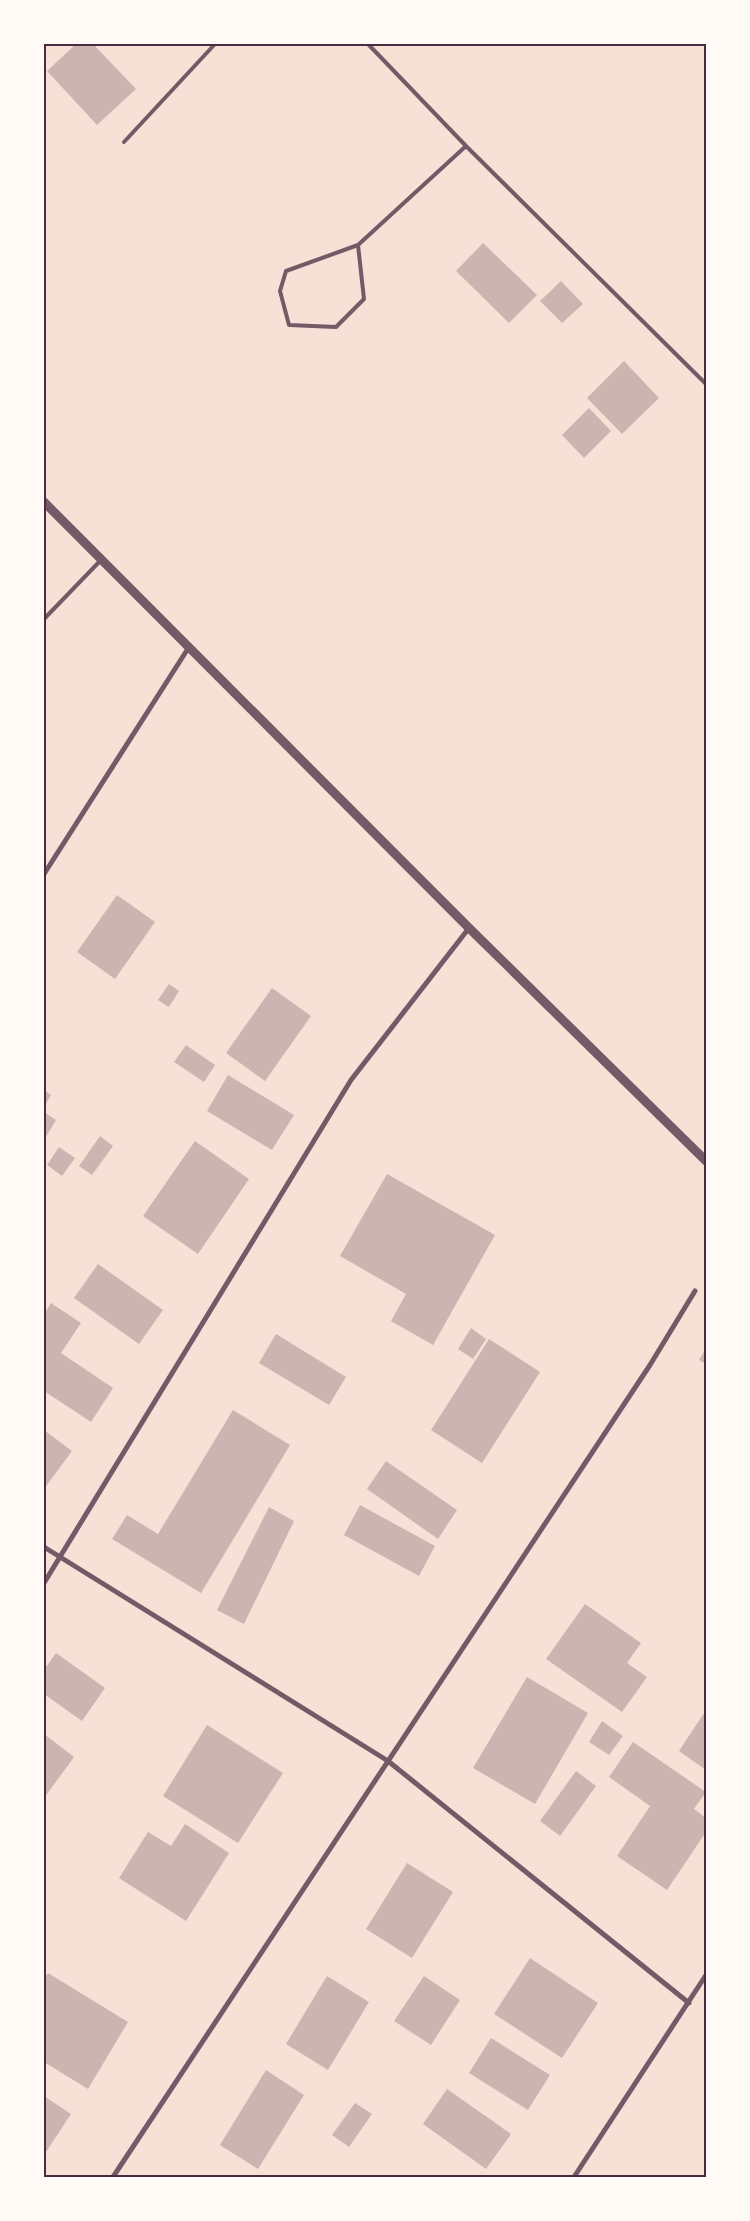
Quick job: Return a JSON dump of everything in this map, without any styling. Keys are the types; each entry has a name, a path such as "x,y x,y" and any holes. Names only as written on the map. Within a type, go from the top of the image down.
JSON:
{"street":[{"path":"44,502 469,928 706,1161"},
{"path":"44,874 188,647"},
{"path":"44,1583 351,1080 469,928"},
{"path":"113,2177 650,1365 695,1291"},
{"path":"44,1548 388,1761 688,2003"},
{"path":"574,2177 706,1975"}],"lane":[{"path":"124,142 215,44"},
{"path":"368,44 466,146 706,384"},
{"path":"358,246 364,299 336,327 289,325 280,291 286,271 358,246 466,146"},
{"path":"44,619 102,560"}],"building":[{"path":"76,44 93,44 136,89 97,125 47,71"},
{"path":"483,243 537,295 509,323 456,271"},
{"path":"561,281 583,304 562,323 540,301"},
{"path":"624,361 659,398 622,434 587,398"},
{"path":"589,408 611,431 584,458 562,435"},
{"path":"117,895 155,922 115,979 77,952"},
{"path":"169,984 179,991 169,1007 158,1000"},
{"path":"272,988 311,1016 265,1081 226,1053"},
{"path":"186,1045 215,1065 204,1082 174,1062"},
{"path":"228,1075 294,1115 272,1150 207,1111"},
{"path":"44,1090 51,1095 44,1107"},
{"path":"44,1112 56,1120 44,1140"},
{"path":"100,1136 113,1146 92,1175 79,1166"},
{"path":"195,1141 249,1179 198,1254 143,1216"},
{"path":"59,1147 75,1158 62,1176 47,1165"},
{"path":"387,1174 495,1235 433,1345 391,1321 406,1294 340,1256"},
{"path":"98,1264 163,1310 139,1344 74,1298"},
{"path":"51,1303 81,1323 61,1353 113,1388 91,1422 44,1391 44,1314"},
{"path":"471,1328 486,1339 473,1359 458,1349"},
{"path":"276,1334 346,1377 329,1405 259,1363"},
{"path":"489,1339 540,1372 482,1463 431,1430"},
{"path":"706,1348 706,1364 699,1360"},
{"path":"233,1410 290,1445 201,1593 112,1539 127,1515 158,1534"},
{"path":"44,1430 72,1451 44,1489"},
{"path":"386,1461 457,1510 438,1539 367,1489"},
{"path":"360,1505 435,1546 419,1576 344,1535"},
{"path":"269,1507 294,1521 244,1624 217,1610"},
{"path":"585,1604 641,1643 627,1663 647,1677 622,1712 546,1659"},
{"path":"56,1653 105,1688 82,1721 44,1694 44,1670"},
{"path":"527,1677 588,1713 535,1804 473,1768"},
{"path":"706,1710 706,1770 679,1751"},
{"path":"602,1721 623,1736 609,1755 589,1742"},
{"path":"207,1725 283,1773 238,1843 163,1796"},
{"path":"44,1734 74,1757 44,1798"},
{"path":"633,1742 706,1792 694,1809 706,1818 706,1832 667,1890 617,1856 650,1806 609,1777"},
{"path":"576,1771 596,1786 560,1836 540,1821"},
{"path":"185,1824 229,1853 186,1921 119,1878 148,1832 171,1846"},
{"path":"407,1863 453,1892 412,1958 366,1929"},
{"path":"530,1958 598,2003 562,2058 494,2014"},
{"path":"48,1973 128,2022 88,2089 44,2062 44,1979"},
{"path":"327,1976 369,2002 328,2070 286,2044"},
{"path":"424,1976 460,2000 431,2045 394,2021"},
{"path":"491,2038 550,2075 528,2110 469,2073"},
{"path":"266,2070 304,2095 258,2169 220,2145"},
{"path":"447,2089 511,2134 486,2169 423,2124"},
{"path":"44,2096 71,2114 44,2155"},
{"path":"355,2103 372,2114 349,2147 332,2135"}]}
